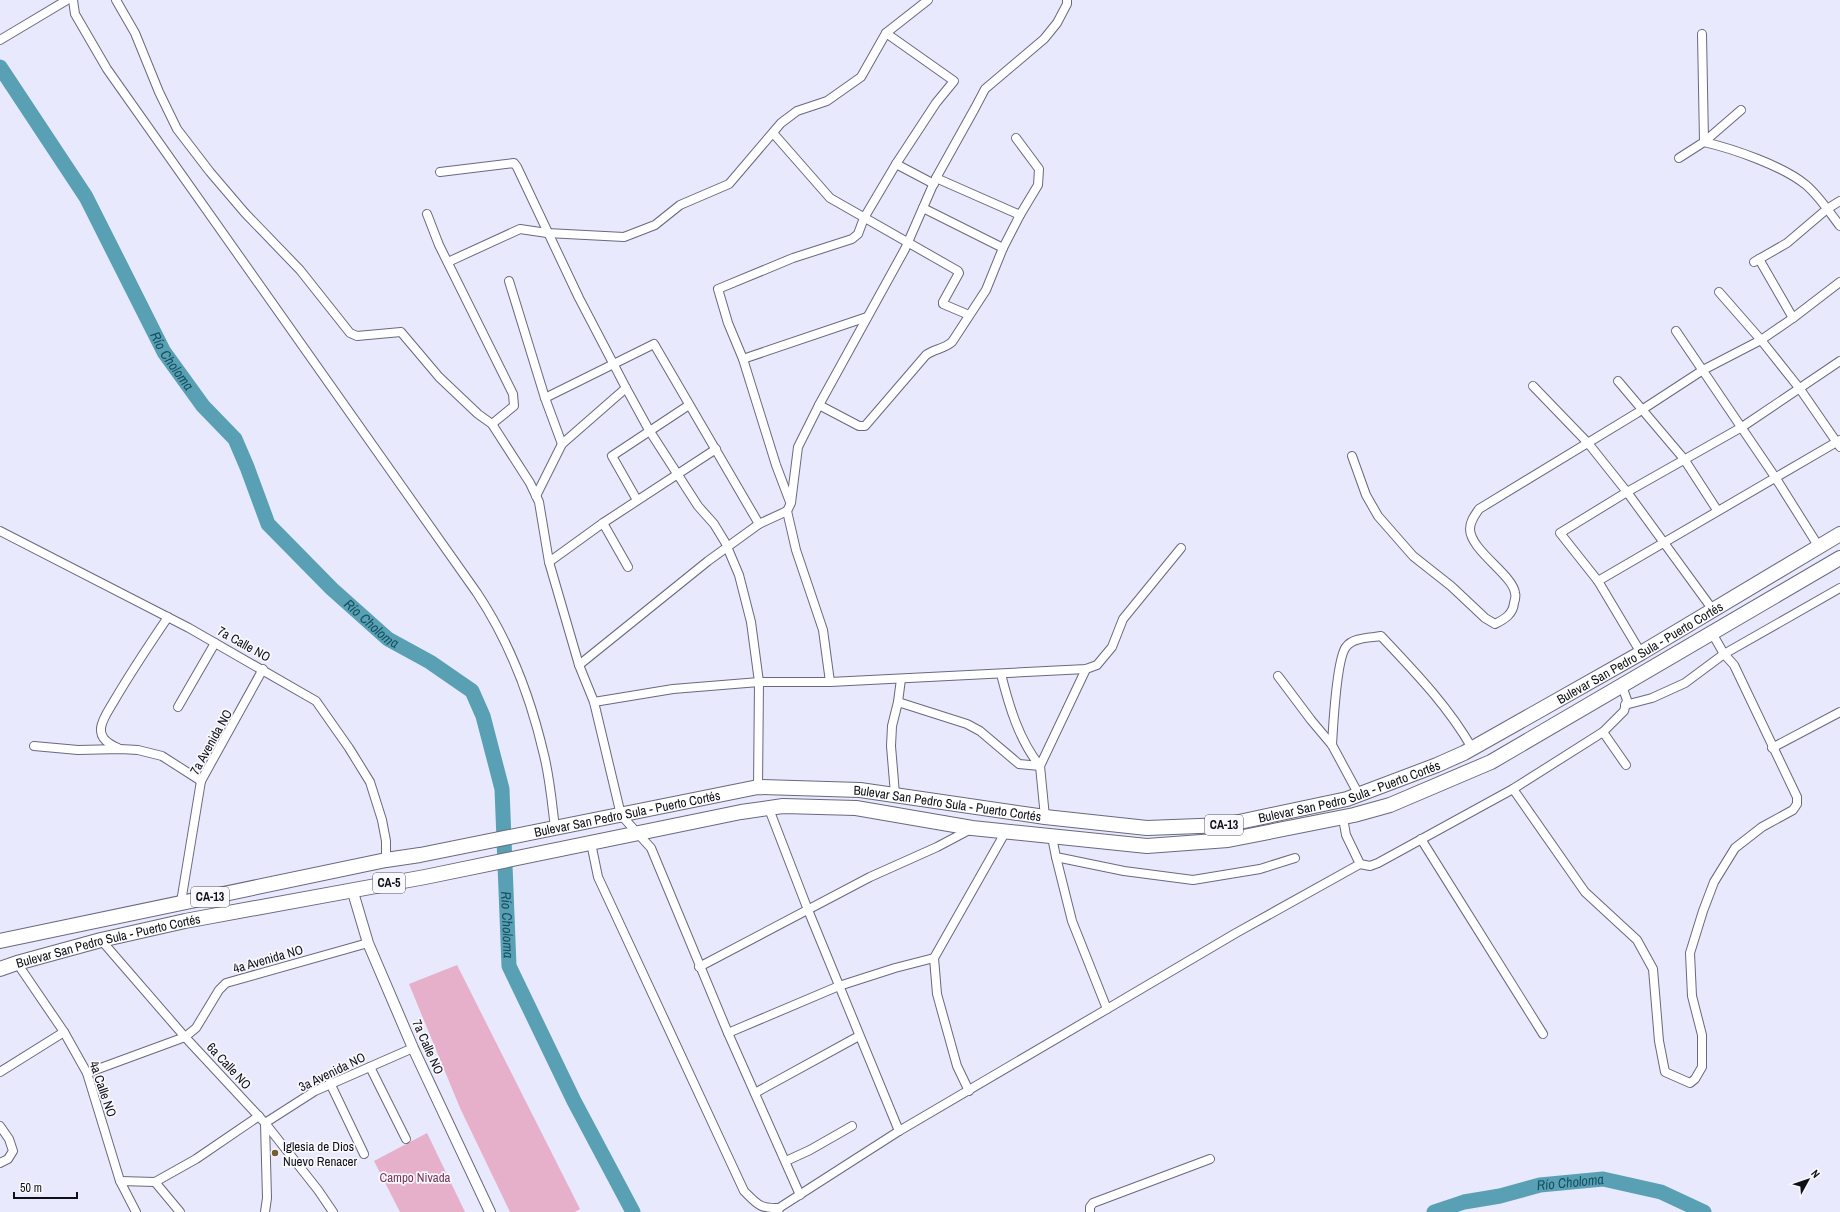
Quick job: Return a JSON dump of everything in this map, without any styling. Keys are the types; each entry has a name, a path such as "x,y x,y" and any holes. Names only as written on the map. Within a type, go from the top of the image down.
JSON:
{"highway":[{"name":"Bulevar San Pedro Sula - Puerto Cortés","path":"0,941 386,860 621,815 758,786 860,790 895,794 1045,818 1147,828 1225,825 1359,794 1437,765 1472,748 1641,653 1840,534"},
{"name":"Bulevar San Pedro Sula - Puerto Cortés","path":"0,970 17,963 101,940 185,921 426,877 550,852 637,832 741,812 783,806 856,808 972,828 1147,846 1228,840 1371,812 1491,762 1840,558"}],"street":[{"path":"0,40 67,0"},
{"path":"73,0 75,14 107,69 224,232 434,533 478,593 494,619 530,707 545,756 550,829"},
{"path":"116,0 135,33 159,92 177,129 210,172 245,213 300,270 350,333 357,336 401,332 439,377 478,414 492,424 536,496 539,502 549,562 579,665 594,702 621,815 651,848 699,967 800,1195"},
{"path":"448,262 520,229 547,233 624,237 655,225 680,205 729,184 781,123 797,111 827,101 861,77 886,33 928,0"},
{"path":"579,665 708,560 759,524 787,511 791,503 798,448 819,405 908,243 935,181 985,89 1044,39 1057,23 1068,1"},
{"path":"791,503 776,466 743,359 728,323 718,289 793,258 852,239 858,234 864,218 896,164 936,103 954,81 886,33"},
{"path":"1702,34 1704,142"},
{"path":"1679,158 1704,142 1741,110"},
{"path":"773,133 830,198 958,271 959,273 943,304 969,315"},
{"path":"819,405 859,426 865,426 926,355 932,351 947,346 952,342 986,290 1003,248 1038,185 1039,169 1016,138"},
{"path":"1704,142 1729,148 1779,168 1806,185 1840,226"},
{"path":"440,172 514,163 547,233 649,430 698,506 714,524 727,547 739,575 751,622 759,682 758,786"},
{"path":"896,164 1020,215"},
{"path":"1793,318 1756,261 1787,243 1827,209 1840,201"},
{"path":"923,208 1003,248"},
{"path":"427,214 439,245 513,394 514,406 492,424"},
{"path":"510,282 545,398 562,444"},
{"path":"1352,456 1366,495 1378,516 1413,556 1451,586 1485,618 1495,624 1507,618 1514,607 1516,593 1510,583 1474,542 1470,529 1473,517 1479,509 1588,443 1703,370 1761,340 1793,318 1840,282"},
{"path":"1598,581 1717,510 1839,443 1800,389 1761,340 1719,292"},
{"path":"743,359 867,318"},
{"path":"1676,331 1742,427 1819,547"},
{"path":"545,398 654,344 759,524"},
{"path":"1641,653 1598,581 1560,533 1627,492 1742,427 1840,361"},
{"path":"1618,381 1684,459 1717,510"},
{"path":"1533,386 1588,443 1627,492 1713,610"},
{"path":"536,496 562,444 626,388"},
{"path":"637,500 612,456 649,430 689,405"},
{"path":"549,562 603,523 716,449"},
{"path":"787,511 796,550 823,630 830,682"},
{"path":"603,523 628,567"},
{"name":"7a Calle NO","path":"0,531 168,617 263,669 316,701 349,748 370,782 382,820 386,841 386,860"},
{"path":"594,702 673,689 759,682 830,682 1086,669 1097,665 1112,647 1124,619 1181,548"},
{"path":"1625,705 1652,698 1686,683 1724,654 1840,588"},
{"path":"120,749 109,744 102,738 101,728 106,715 132,670 168,617"},
{"path":"1513,789 1585,892 1637,940 1654,970 1659,1041 1665,1072 1690,1083 1695,1079 1702,1067 1702,1035 1692,996 1690,953 1711,890 1735,848 1762,827 1792,810 1797,802 1797,797 1772,748 1734,665 1724,654 1712,633"},
{"path":"1332,745 1333,722 1342,657 1346,646 1353,641 1381,636 1411,667 1460,727 1472,748"},
{"path":"178,707 215,643"},
{"name":"7a Avenida NO","path":"182,902 201,781 263,669"},
{"path":"1045,818 1040,766 1086,669"},
{"path":"1001,674 1009,706 1026,747 1040,766"},
{"path":"1278,676 1332,745 1359,794"},
{"path":"895,794 890,746 892,726 898,702 901,679"},
{"path":"591,843 598,877 744,1191 765,1209 776,1211 899,1132 1236,933 1360,864 1370,866 1513,789 1603,732 1624,711 1627,700 1622,686"},
{"path":"898,702 966,724 980,731 1019,764 1040,766"},
{"path":"1772,748 1840,712"},
{"path":"1603,732 1626,765"},
{"path":"34,746 78,750 138,750 162,756 201,781"},
{"path":"769,809 808,910 899,1132"},
{"path":"1343,818 1346,836 1360,864"},
{"path":"699,967 870,877 937,847 972,828"},
{"path":"969,1091 957,1066 937,994 934,958 1006,831"},
{"path":"1052,837 1072,921 1107,1009"},
{"path":"1421,839 1543,1034"},
{"path":"1056,857 1124,871 1193,880 1260,869 1295,858"},
{"name":"7a Calle NO","path":"352,890 368,943 413,1048 490,1212"},
{"name":"6a Calle NO","path":"101,940 185,1037 265,1123 318,1190 333,1212"},
{"name":"4a Avenida NO","path":"87,1074 185,1037 196,1028 219,990 226,983 368,943"},
{"path":"728,1033 839,986 895,968 934,958"},
{"name":"4a Calle NO","path":"17,963 64,1032 87,1074 120,1181 136,1212"},
{"path":"0,1072 64,1032"},
{"path":"755,1093 859,1036"},
{"name":"3a Avenida NO","path":"265,1123 330,1083 413,1048"},
{"path":"370,1067 406,1139"},
{"path":"330,1083 364,1154"},
{"path":"120,1181 156,1182 196,1159 259,1116"},
{"path":"265,1123 267,1198 265,1212"},
{"path":"0,1126 9,1139 13,1150 8,1159 0,1163"},
{"path":"786,1161 810,1150 852,1126"},
{"path":"1090,1212 1090,1207 1093,1203 1210,1159"},
{"path":"156,1182 180,1212"}],"green space":[{"path":"457,965 580,1209 575,1212 510,1212 460,1108 409,984"},
{"name":"Campo Nivada","path":"427,1133 465,1212 400,1212 374,1161"}],"waterway":[{"name":"Río Choloma","path":"0,67 86,197 164,352 203,406 235,439 268,524 332,589 388,639 430,662 472,691 483,716 502,789 509,966 574,1101 633,1212"},
{"name":"Río Choloma","path":"1434,1212 1464,1202 1500,1196 1540,1185 1603,1179 1661,1192 1704,1212"}],"place":[{"name":"Iglesia de Dios Nuevo Renacer","path":"275,1153"}]}
